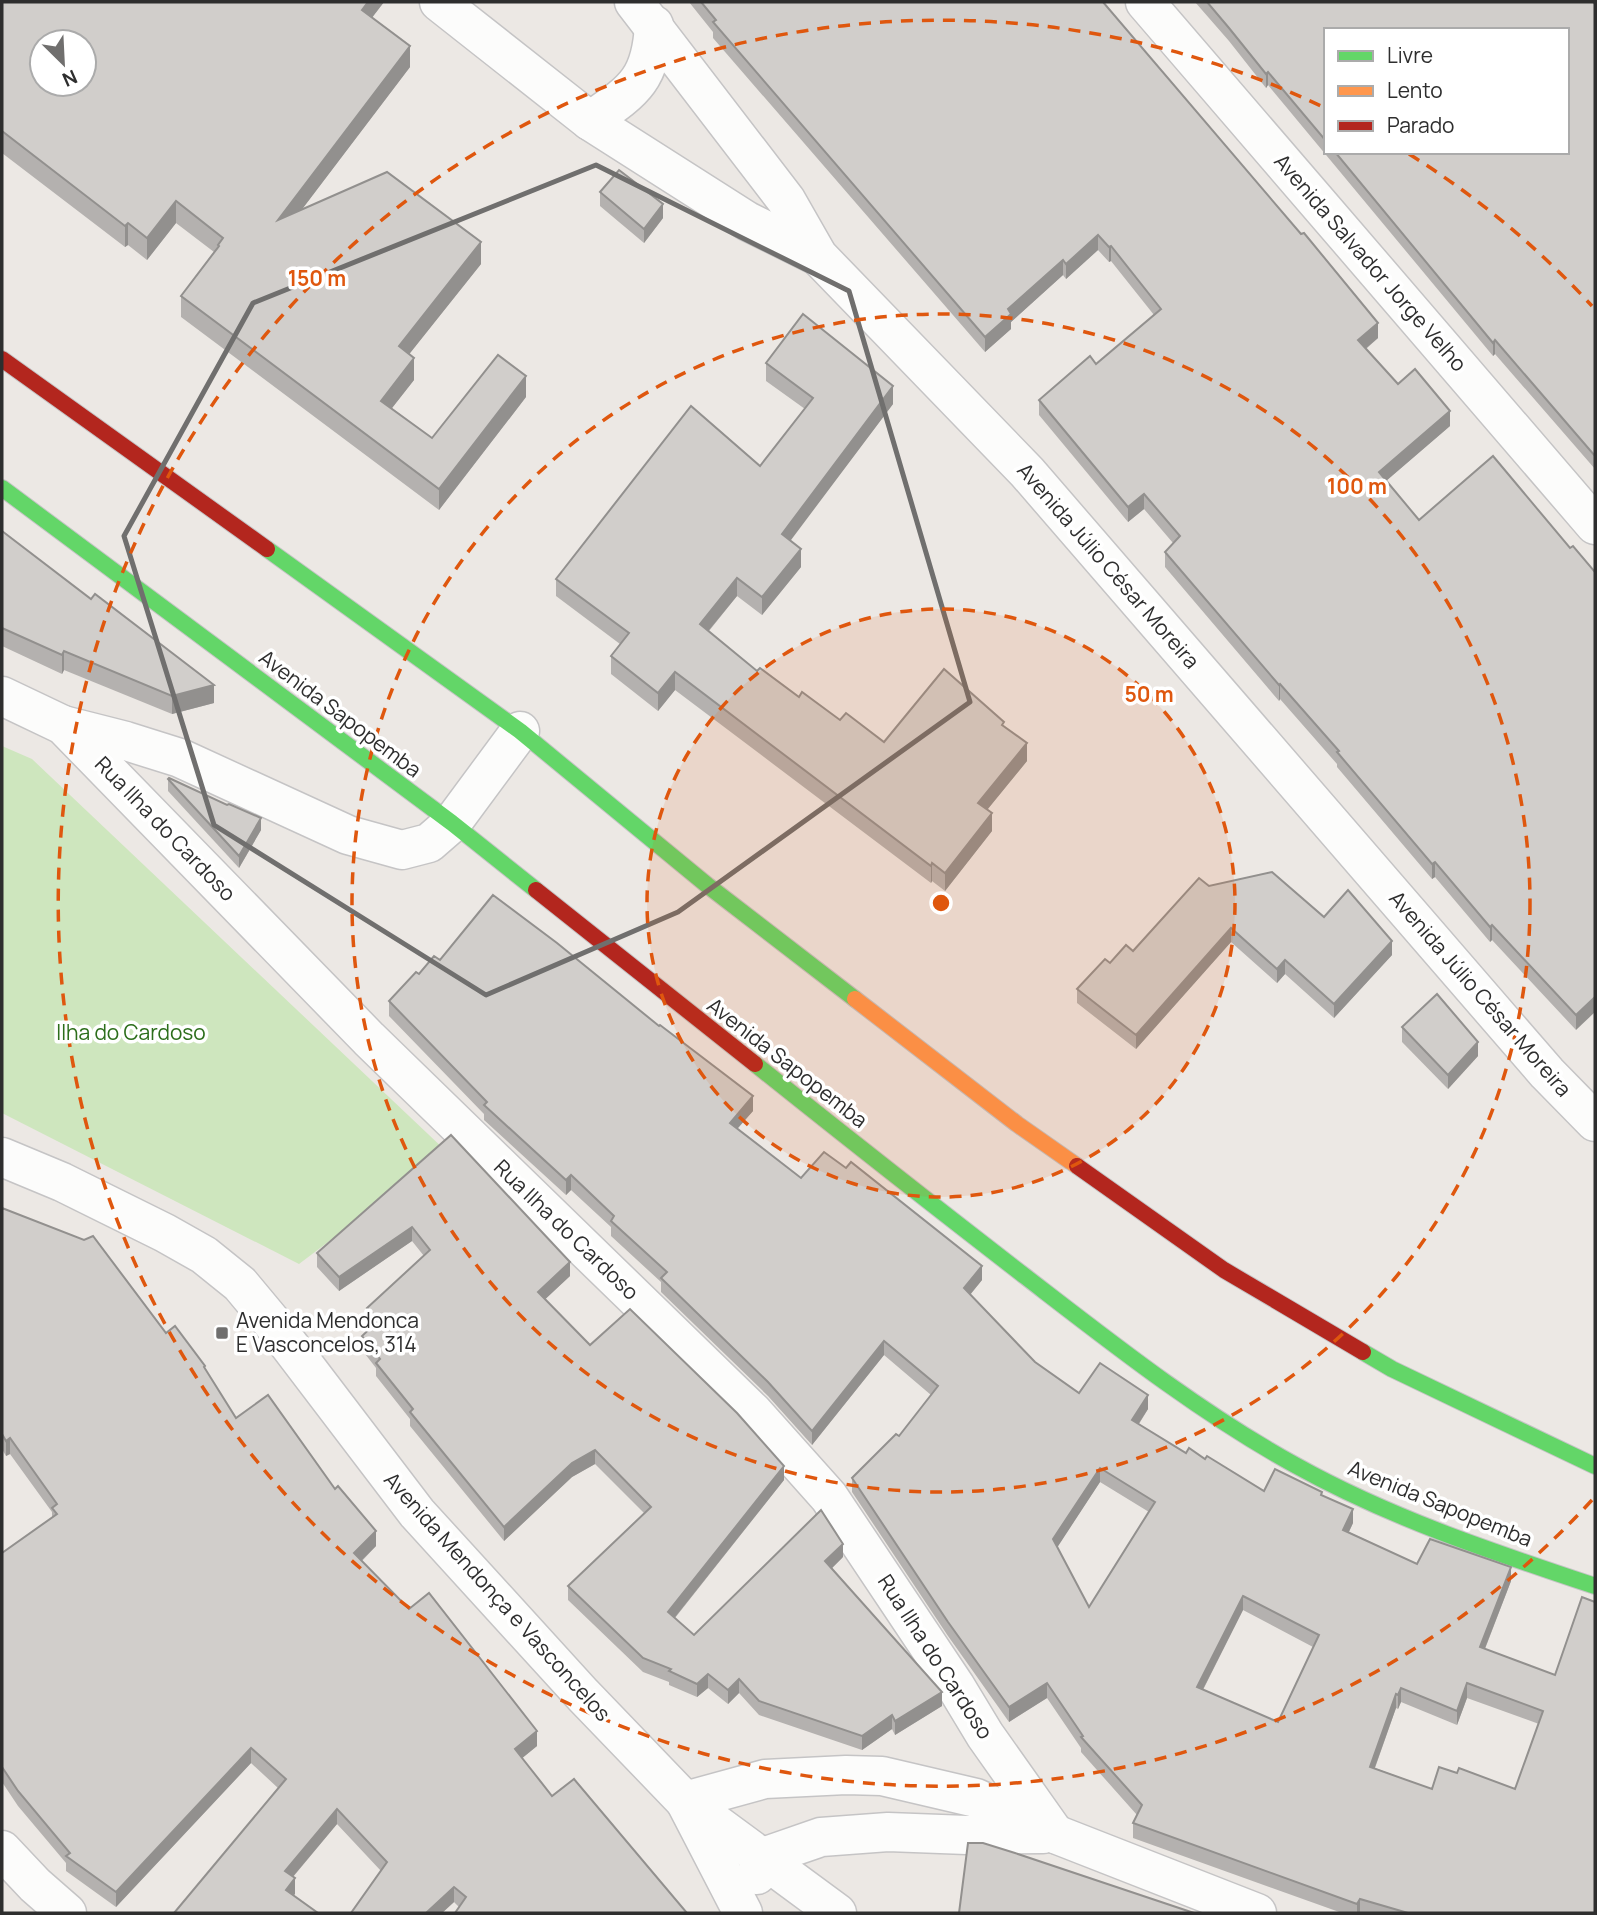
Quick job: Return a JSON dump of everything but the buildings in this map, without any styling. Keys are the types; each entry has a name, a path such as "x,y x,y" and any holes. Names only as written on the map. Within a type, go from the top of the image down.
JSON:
{"main road":[{"path":"2,359 520,731 707,885 1017,1124 1224,1270 1392,1369 1595,1466"},
{"name":"Avenida Sapopemba","path":"2,488 452,823 949,1219 1015,1266 1161,1381 1259,1445 1367,1501 1515,1559 1595,1586"}],"street":[{"path":"439,2 590,121 747,221 818,256"},
{"name":"Avenida Salvador Jorge Velho","path":"1144,2 1595,525"},
{"path":"590,121 630,93 645,72 653,47 644,14"},
{"name":"Avenida Júlio César Moreira","path":"644,14 786,200 818,256 1027,472 1548,1073 1595,1122"},
{"name":"Rua Ilha do Cardoso","path":"2,696 63,725 369,1039 752,1412 829,1497 985,1735 1055,1834"},
{"path":"63,725 180,758 348,835 402,850 429,843 452,823 520,731"},
{"name":"Avenida Mendonça e Vasconcelos","path":"2,1157 62,1182 165,1233 204,1255 240,1284 417,1513 583,1695 685,1801 837,1913"},
{"path":"743,1913 685,1801 765,1779 846,1775 882,1776 976,1798 1055,1834 1257,1913"},
{"path":"751,1913 760,1858 821,1837 888,1832 1055,1834"},
{"path":"2,1850 35,1885 68,1913"}],"highlighted area":[{"path":"596,165 849,291 970,702 678,912 486,995 214,825 124,536 253,303"}],"green space":[{"name":"Ilha do Cardoso","path":"2,746 32,759 447,1152 299,1264 2,1113"}],"traffic: fast":[{"path":"2,488 452,823 536,890"},
{"path":"267,549 520,731 707,885 855,999"},
{"path":"755,1064 1124,1352 1225,1423 1295,1465 1405,1518 1595,1586"},
{"path":"1363,1352 1392,1369 1595,1466"}],"traffic: slow":[{"path":"855,999 1017,1124 1077,1166"}],"traffic: jam":[{"path":"2,359 267,549"},
{"path":"536,890 755,1064"},
{"path":"1077,1166 1224,1270 1363,1352"}],"place":[{"name":"Avenida Mendonca E Vasconcelos, 314","path":"222,1333"}]}
